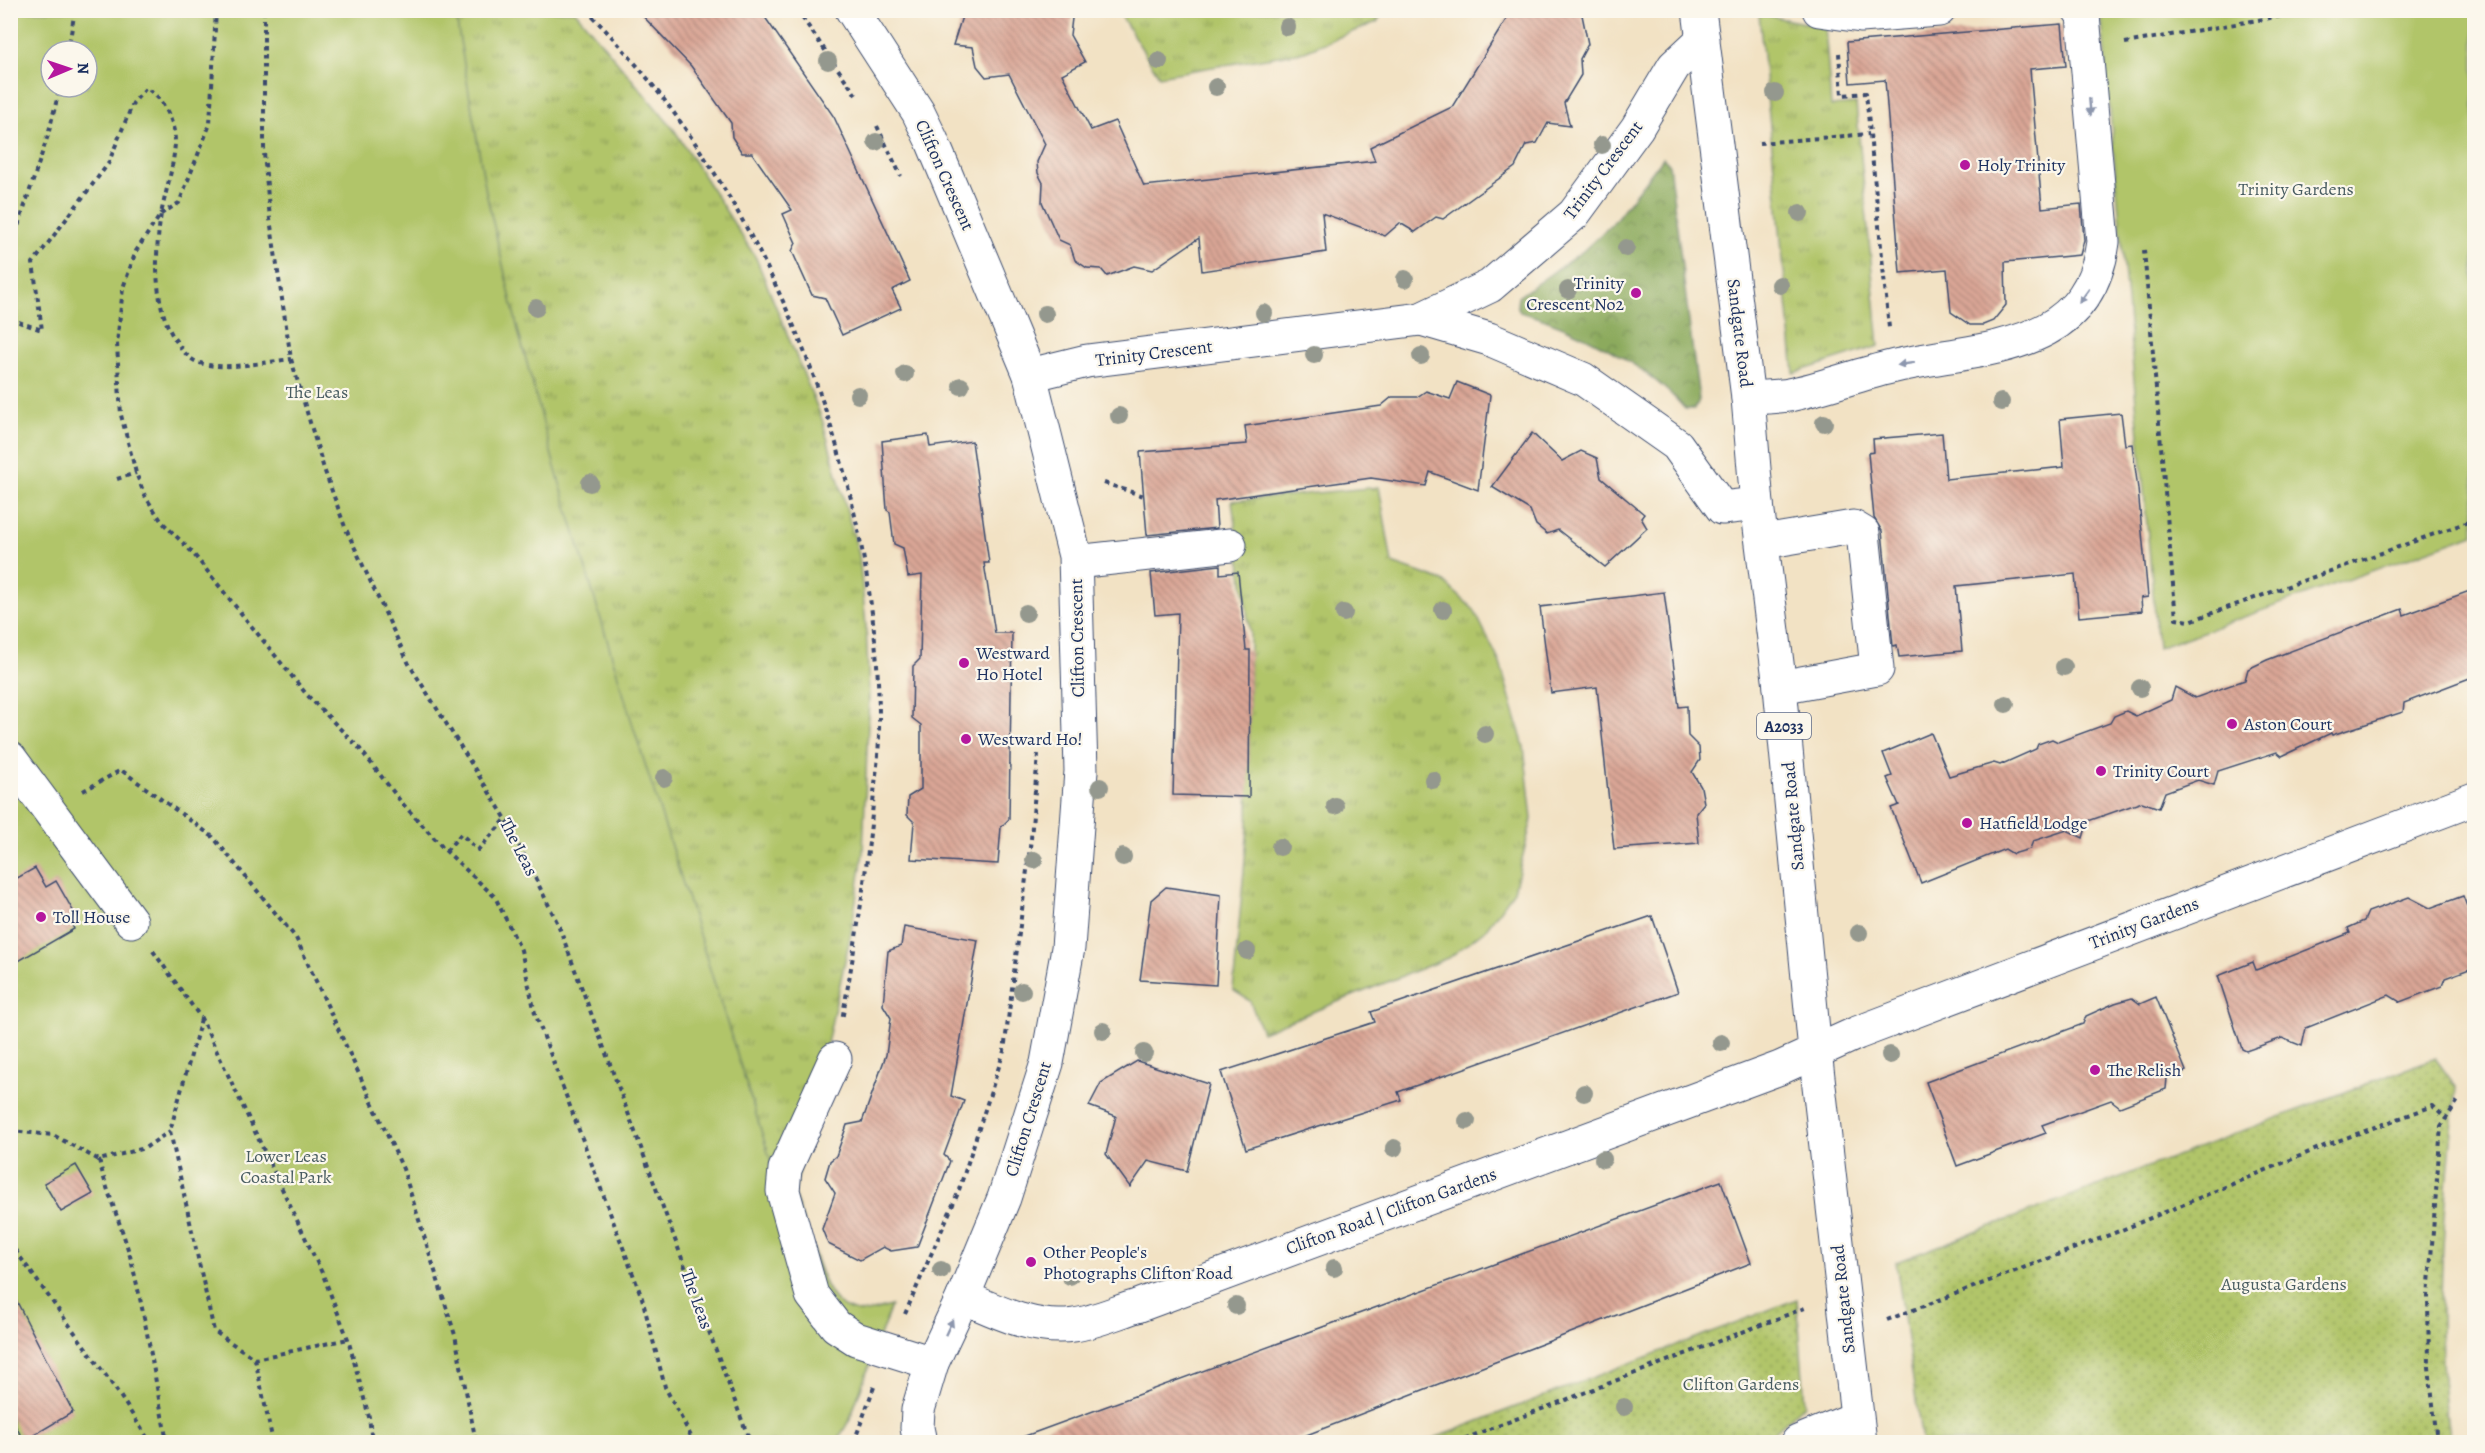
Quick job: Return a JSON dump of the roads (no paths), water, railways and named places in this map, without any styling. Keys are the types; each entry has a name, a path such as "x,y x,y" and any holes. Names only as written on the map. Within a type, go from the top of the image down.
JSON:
{"street":[{"name":"Clifton Crescent","path":"852,10 918,112 1030,375 1076,562 1081,771 1068,948 1047,1063 1004,1198 963,1297"},
{"path":"1827,12 1861,16 1939,10"},
{"path":"1748,398 1788,395 1893,366 1992,349 2032,335 2059,321 2086,297 2100,265 2103,242 2083,15 2079,10"},
{"name":"Trinity Crescent","path":"1030,375 1087,361 1421,319 1490,286 1574,214 1637,128 1701,25"},
{"name":"Sandgate Road","path":"1701,25 1748,398 1757,504 1780,687 1815,1051 1858,1430"},
{"name":"Trinity Crescent","path":"1421,319 1489,339 1583,379 1677,445 1722,508 1757,504"},
{"path":"1763,542 1854,527 1863,532 1877,669 1780,687"},
{"path":"1076,562 1230,545"},
{"path":"13,760 131,921"},
{"name":"Trinity Gardens","path":"1815,1051 2064,953 2475,799"},
{"name":"Clifton Road | Clifton Gardens","path":"963,1297 1008,1316 1045,1326 1075,1325 1137,1306 1768,1072 1815,1051"},
{"path":"835,1059 785,1169 783,1191 812,1295 836,1326 856,1339 932,1363"},
{"path":"920,1443 916,1428 918,1410 932,1363 963,1297"},
{"path":"1798,1443 1858,1430"}],"place":[{"name":"Holy Trinity","path":"1965,165"},
{"name":"Trinity Crescent No2","path":"1636,293"},
{"name":"Westward Ho Hotel","path":"964,663"},
{"name":"Aston Court","path":"2232,724"},
{"name":"Westward Ho!","path":"966,739"},
{"name":"Trinity Court","path":"2101,771"},
{"name":"Hatfield Lodge","path":"1967,823"},
{"name":"Toll House","path":"41,917"},
{"name":"The Relish","path":"2095,1070"},
{"name":"Other People's Photographs Clifton Road","path":"1031,1262"}],"park label":[{"name":"The Leas","path":"317,392"},
{"name":"Lower Leas Coastal Park","path":"286,1166"},
{"name":"Augusta Gardens","path":"2284,1284"},
{"name":"Clifton Gardens","path":"1741,1384"}]}
